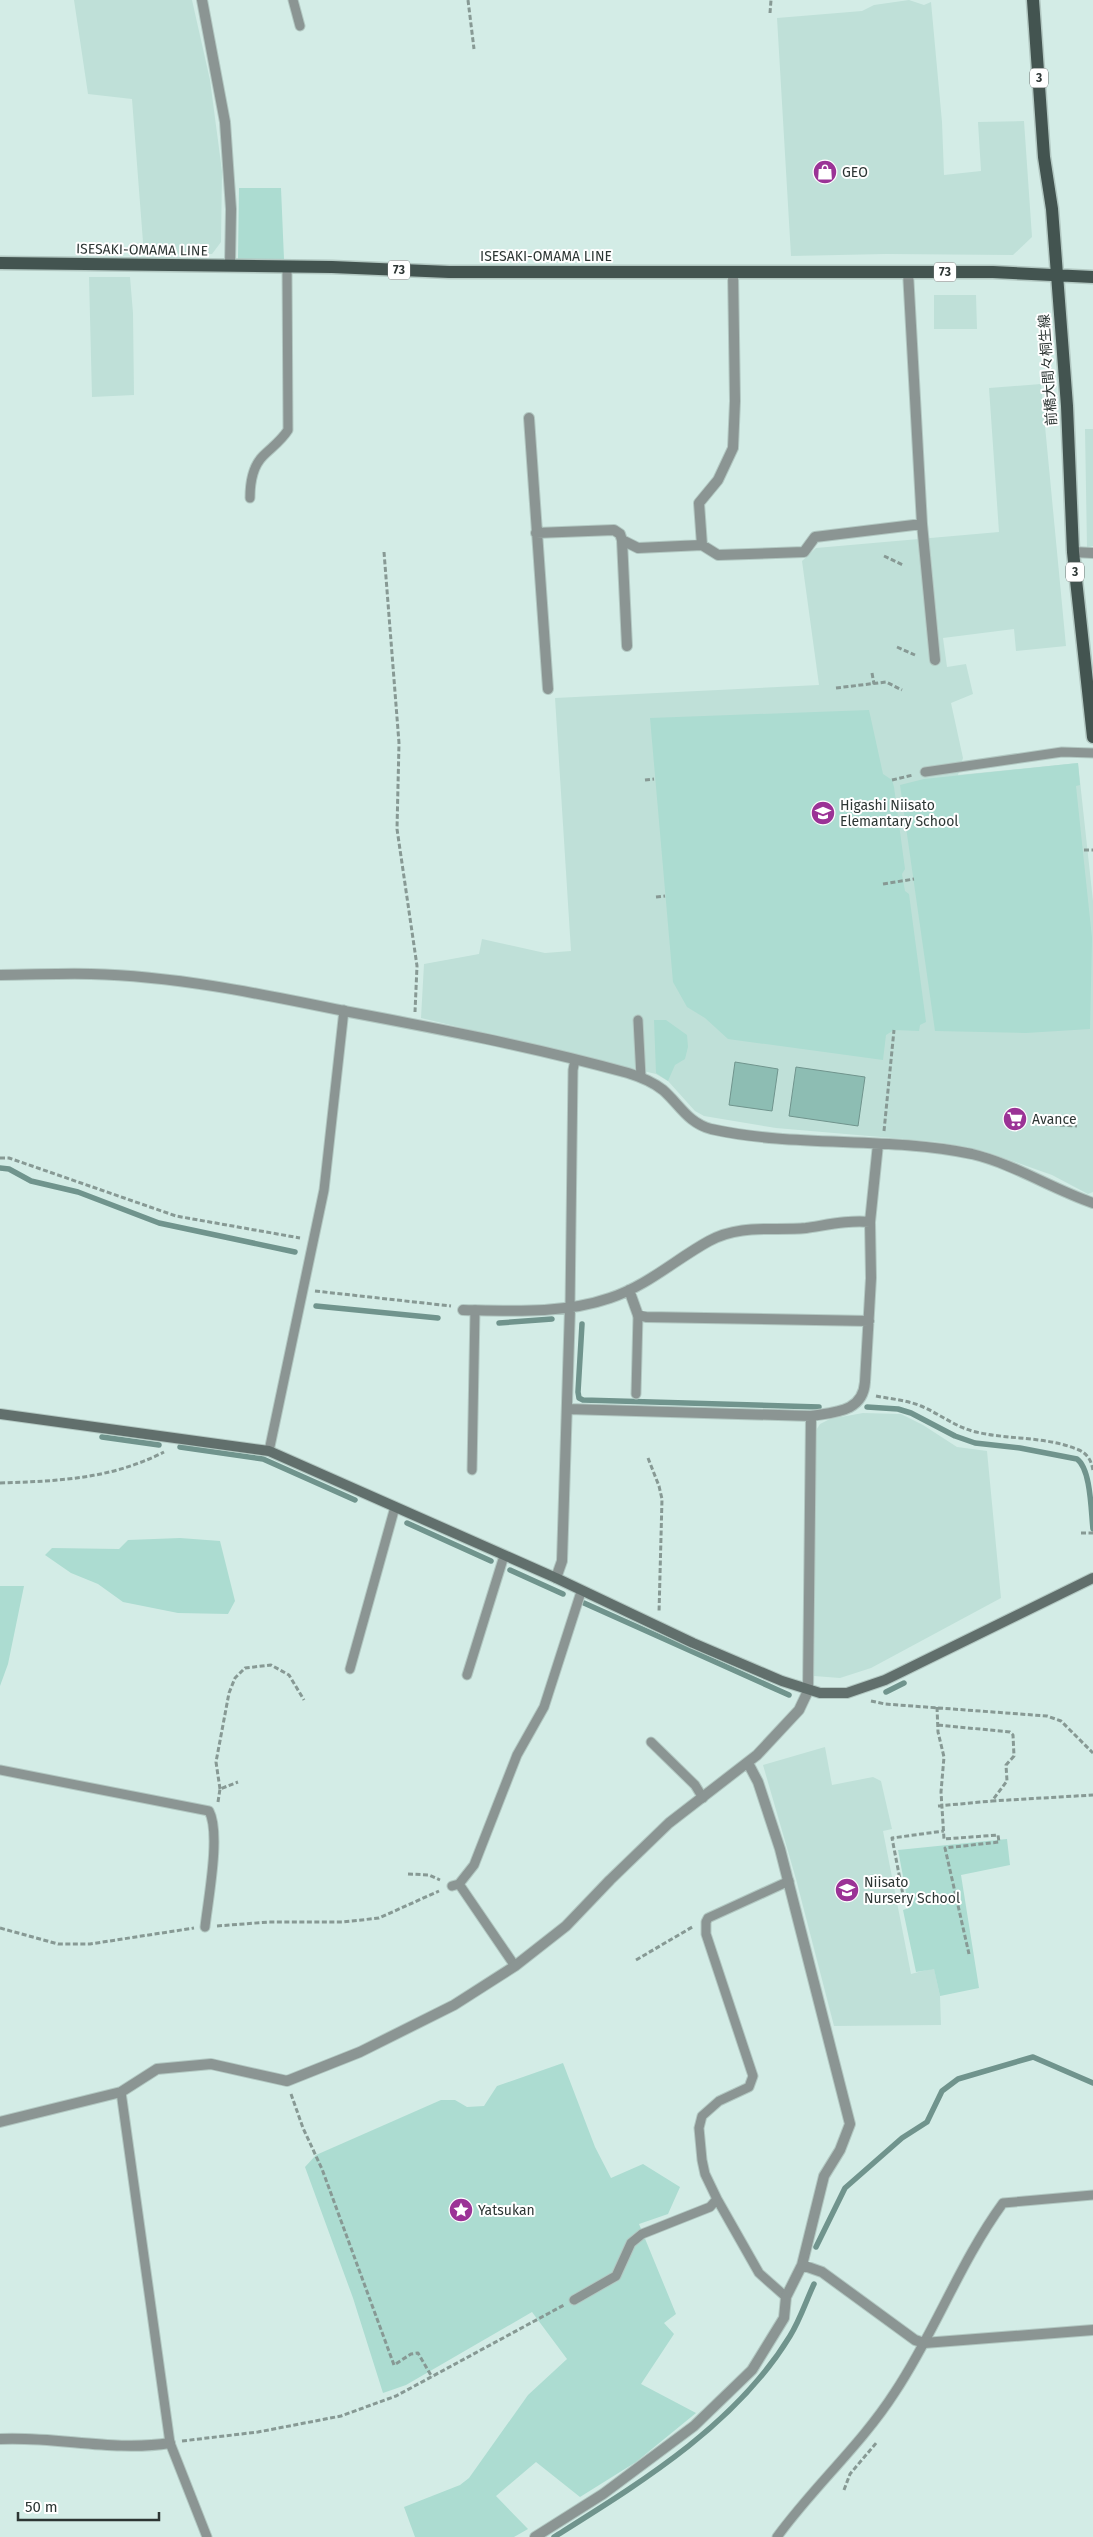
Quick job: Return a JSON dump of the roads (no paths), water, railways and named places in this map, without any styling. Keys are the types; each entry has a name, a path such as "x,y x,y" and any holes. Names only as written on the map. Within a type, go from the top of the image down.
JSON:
{"main road":[{"name":"前橋大間々桐生線","path":"1033,0 1044,157 1052,209 1067,406 1072,552 1093,737"},
{"name":"ISESAKI-OMAMA LINE","path":"0,263 287,267 449,272 908,272 1056,274 1093,277"}],"street":[{"path":"202,0 225,122 231,209 230,266"},
{"path":"702,545 698,502 718,480 734,448 733,271"},
{"path":"908,272 922,524 935,660"},
{"path":"529,418 548,689"},
{"path":"622,540 638,548 702,545 718,555 804,552 816,537 922,524"},
{"path":"536,533 604,529 614,530 620,534 622,540 627,646"},
{"path":"1072,552 1093,553"},
{"path":"0,975 91,974 144,978 280,996 414,1023 641,1077 660,1088 682,1113 704,1127 780,1138 946,1150 992,1160 1093,1203"},
{"path":"568,1409 811,1416 844,1410 864,1396 869,1321 870,1222 878,1144"},
{"path":"463,1310 570,1308 610,1298 629,1290 708,1241 732,1231 804,1228 852,1221 870,1222"},
{"path":"629,1290 638,1315 646,1317 869,1321"},
{"path":"556,1578 562,1561 568,1409 567,1336 570,1308"},
{"path":"0,1414 269,1451 556,1578 581,1592 702,1647 808,1691 832,1694 862,1690 1093,1578"},
{"path":"0,2122 121,2092 157,2069 211,2064 287,2081 360,2052 454,2004 515,1966 566,1926 610,1880 669,1824 748,1763 799,1710 808,1691 811,1416"},
{"path":"534,2537 604,2494 694,2426 752,2370 784,2318 786,2297 802,2265 824,2176 840,2150 850,2124 788,1881 758,1782 748,1763"},
{"path":"802,2265 822,2272 916,2340 924,2343 1093,2330"},
{"path":"0,2439 27,2438 114,2445 170,2443"}],"lane":[{"path":"293,0 300,26"},
{"path":"250,498 250,483 255,469 262,457 282,440 288,430 287,267"},
{"path":"925,772 1062,752 1093,753"},
{"path":"269,1451 305,1290 324,1190 344,1010"},
{"path":"638,1020 641,1077"},
{"path":"570,1308 573,1070 575,1060"},
{"path":"472,1470 475,1310"},
{"path":"636,1394 638,1315"},
{"path":"350,1669 395,1507"},
{"path":"467,1675 504,1556"},
{"path":"515,1966 456,1885 474,1865 518,1755 544,1707 581,1592"},
{"path":"650,1742 694,1785 703,1798"},
{"path":"0,1770 208,1811 213,1819 214,1839 205,1926"},
{"path":"786,2297 759,2273 716,2199 705,2174 698,2128 700,2121 711,2105 749,2087 753,2076 706,1934 706,1922 708,1918 788,1881"},
{"path":"121,2092 170,2443 207,2537"},
{"path":"777,2537 802,2503 862,2438 895,2392 1003,2203 1093,2196"},
{"path":"574,2300 616,2276 631,2243 642,2234 710,2207 716,2199"}],"waterway":[{"path":"0,1168 9,1169 31,1181 78,1192 159,1223 295,1252"},
{"path":"316,1306 438,1318"},
{"path":"499,1323 552,1319"},
{"path":"582,1324 578,1392 579,1398 583,1400 819,1407"},
{"path":"867,1407 898,1409 911,1413 955,1436 975,1443 1020,1448 1077,1459 1082,1464 1088,1481 1093,1529"},
{"path":"102,1437 159,1445"},
{"path":"180,1447 263,1459 355,1500"},
{"path":"407,1523 491,1561"},
{"path":"510,1570 563,1594"},
{"path":"584,1603 789,1695"},
{"path":"886,1692 904,1683"},
{"path":"816,2247 845,2188 902,2138 927,2122 942,2091 958,2079 1033,2057 1093,2083"},
{"path":"554,2537 620,2495 684,2450 742,2397 768,2368 790,2336 814,2284"}],"place":[{"name":"GEO","path":"825,172"},
{"name":"Higashi Niisato Elemantary School","path":"823,813"},
{"name":"Avance","path":"1015,1119"},
{"name":"Niisato Nursery School","path":"847,1890"},
{"name":"Yatsukan","path":"461,2210"}]}
